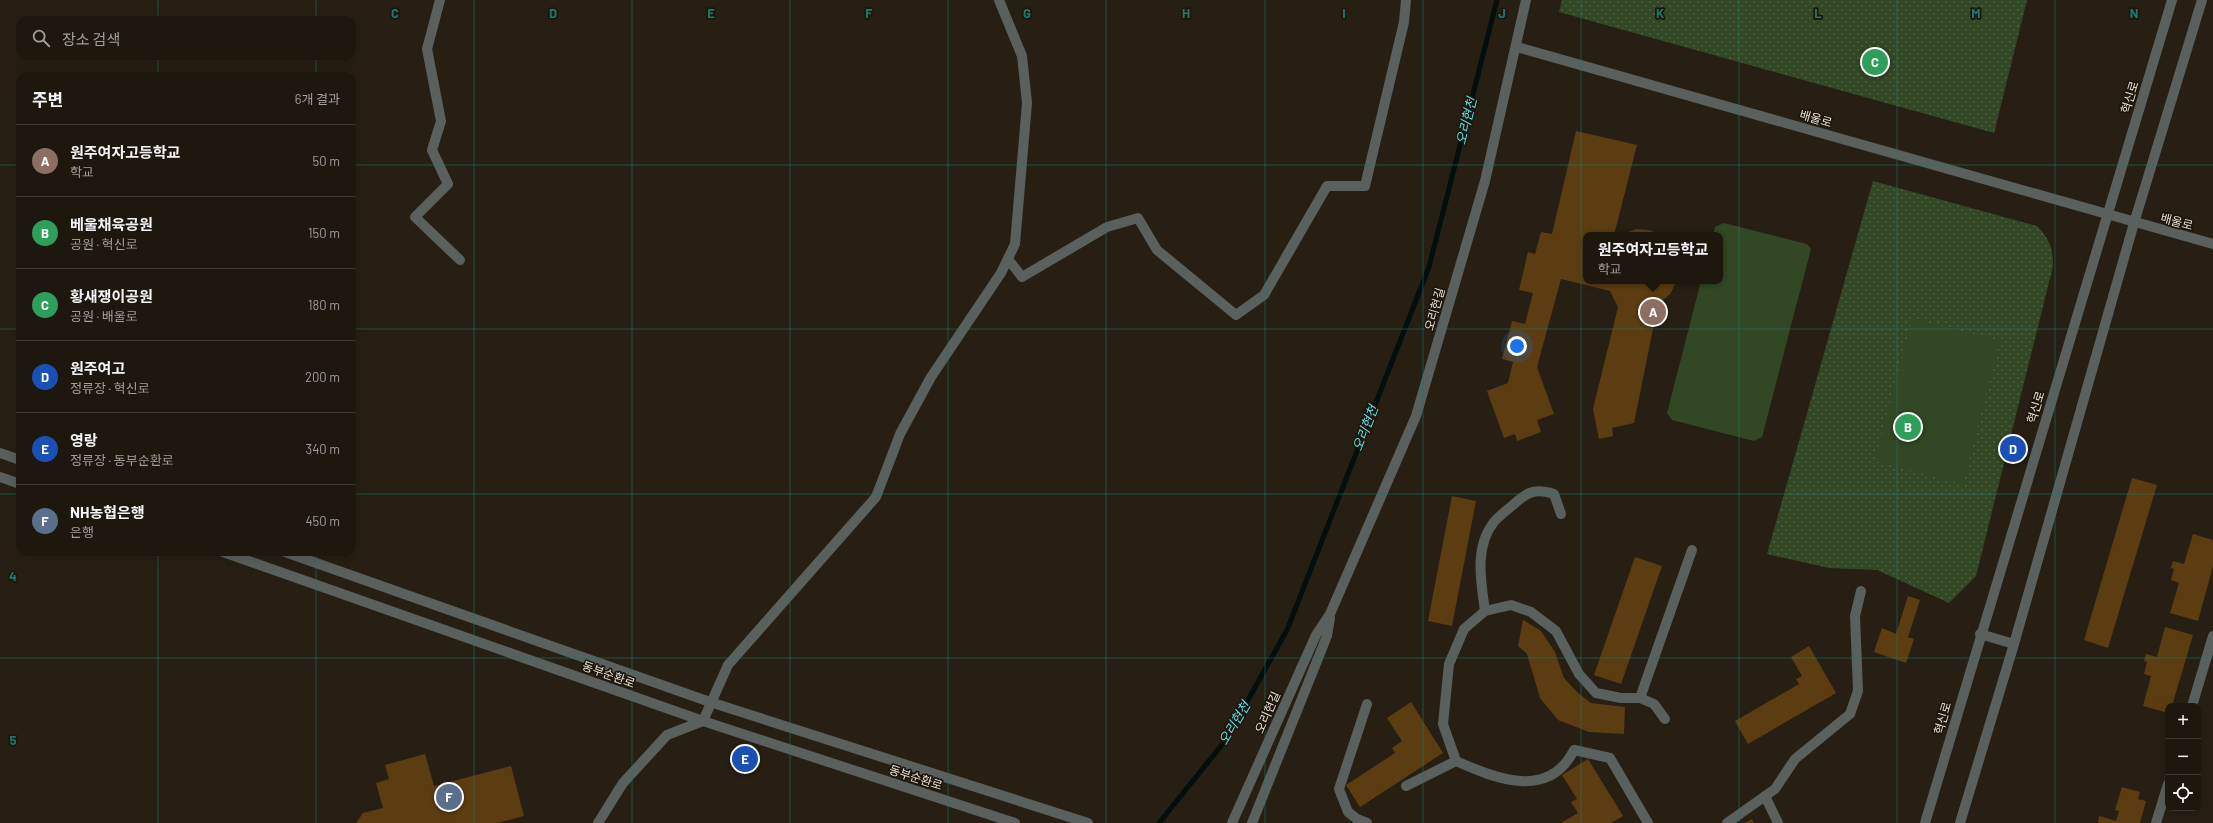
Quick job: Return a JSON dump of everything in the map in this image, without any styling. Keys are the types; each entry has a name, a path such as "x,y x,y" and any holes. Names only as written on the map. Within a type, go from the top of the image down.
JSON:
{"street":[{"path":"440,0 428,49 441,121 432,150 448,184 415,217 460,260"},
{"path":"598,823 623,783 667,735 703,721 710,702 728,665 876,497 900,434 930,377 1001,273 1008,259 1015,244 1027,103 1022,56 999,0"},
{"path":"1008,259 1022,277 1107,227 1138,218 1157,250 1236,316 1264,295 1327,186 1366,186 1404,22 1406,0"},
{"name":"오리현길","path":"1232,823 1316,635 1330,614 1416,416 1485,181 1517,47 1526,0"},
{"name":"혁신로","path":"1925,823 1980,634 2172,0"},
{"path":"1960,823 2014,644 2134,223 2202,0"},
{"name":"배울로","path":"1517,47 2134,223 2213,244"},
{"path":"0,453 16,459"},
{"path":"0,477 16,483"},
{"path":"1485,611 1479,568 1484,541 1494,522 1525,495 1542,490 1554,494 1561,514"},
{"path":"1640,698 1692,550"},
{"name":"동부순환로","path":"234,556 703,721 1015,823"},
{"name":"동부순환로","path":"296,556 710,702 996,792 1088,823"},
{"path":"1727,823 1775,789 1795,759 1850,714 1858,691 1854,616 1861,591"},
{"path":"1456,761 1443,724 1449,664 1464,629 1485,611 1511,605 1531,612 1556,630 1579,674 1596,693 1621,698 1640,698 1654,704 1665,719"},
{"name":"오리현길","path":"1252,823 1327,636 1330,614"},
{"path":"1980,634 2014,644"},
{"path":"2193,703 2213,636"},
{"path":"1367,704 1339,789 1348,812 1357,819 1367,823"},
{"path":"1406,786 1456,761 1497,777 1531,782 1548,778 1568,764 1574,750 1610,758 1648,823"},
{"path":"2156,823 2165,794"},
{"path":"1765,796 1778,823"},
{"path":"1224,823 1238,810"},
{"path":"1257,810 1262,823"}],"green space":[{"path":"1562,0 2027,0 1994,133 1559,12"},
{"path":"1873,181 2037,226 2048,240 2052,254 2053,266 1976,576 1949,603 1877,570 1829,568 1767,554"},
{"path":"1724,223 1807,244 1811,249 1762,437 1754,441 1672,420 1667,413 1700,284 1723,284 1723,232 1714,232 1715,227"},
{"path":"1912,318 2000,341 1963,484 1875,461"}],"building":[{"path":"1576,131 1637,145 1615,232 1583,232 1583,284 1675,284 1670,294 1658,304 1634,423 1612,428 1613,436 1599,439 1593,409 1618,307 1610,291 1561,279 1537,367 1554,414 1537,420 1541,432 1517,441 1515,434 1504,438 1487,391 1508,383 1513,362 1502,359 1512,321 1525,324 1533,293 1519,290 1528,252 1535,254 1541,232 1552,234"},
{"path":"1636,229 1654,232 1628,232"},
{"path":"2132,478 2157,485 2108,648 2084,640"},
{"path":"1452,496 1476,501 1452,626 1428,621"},
{"path":"2193,534 2213,540 2213,566 2198,621 2170,613 2179,583 2171,580 2174,569 2171,568 2173,561 2184,564"},
{"path":"1635,557 1662,566 1621,684 1594,675"},
{"path":"1908,596 1920,600 1908,637 1914,639 1906,663 1874,652 1882,628 1896,634"},
{"path":"1523,620 1541,631 1555,652 1564,678 1578,693 1591,703 1625,707 1624,734 1589,732 1558,720 1540,698 1527,654 1518,646"},
{"path":"2165,627 2193,635 2173,703 2165,703 2165,712 2143,706 2151,676 2144,674 2147,662 2144,661 2146,654 2157,657"},
{"path":"1809,646 1836,693 1748,744 1735,721 1799,684 1796,679 1802,676 1791,657"},
{"path":"1411,702 1443,753 1360,807 1346,785 1395,753 1392,748 1402,741 1387,718"},
{"path":"425,754 434,786 511,766 524,816 497,823 356,823 363,813 383,808 376,783 389,779 385,765"},
{"path":"1588,759 1623,816 1611,823 1561,823 1578,813 1571,802 1577,799 1562,775"},
{"path":"2122,787 2140,792 2138,799 2146,801 2140,823 2098,823 2099,816 2116,821 2119,811 2115,810"},
{"path":"1752,819 1754,823 1745,823"}],"waterway":[{"name":"오리현천","path":"1159,823 1225,741 1287,630 1429,267 1497,0"}],"place":[{"name":"황새쟁이공원","path":"1875,62"},
{"name":"원주여자고등학교","path":"1653,312"},
{"name":"베울채육공원","path":"1908,427"},
{"name":"원주여고","path":"2013,449"},
{"name":"영랑","path":"745,759"},
{"name":"NH농협은행","path":"449,797"}]}
